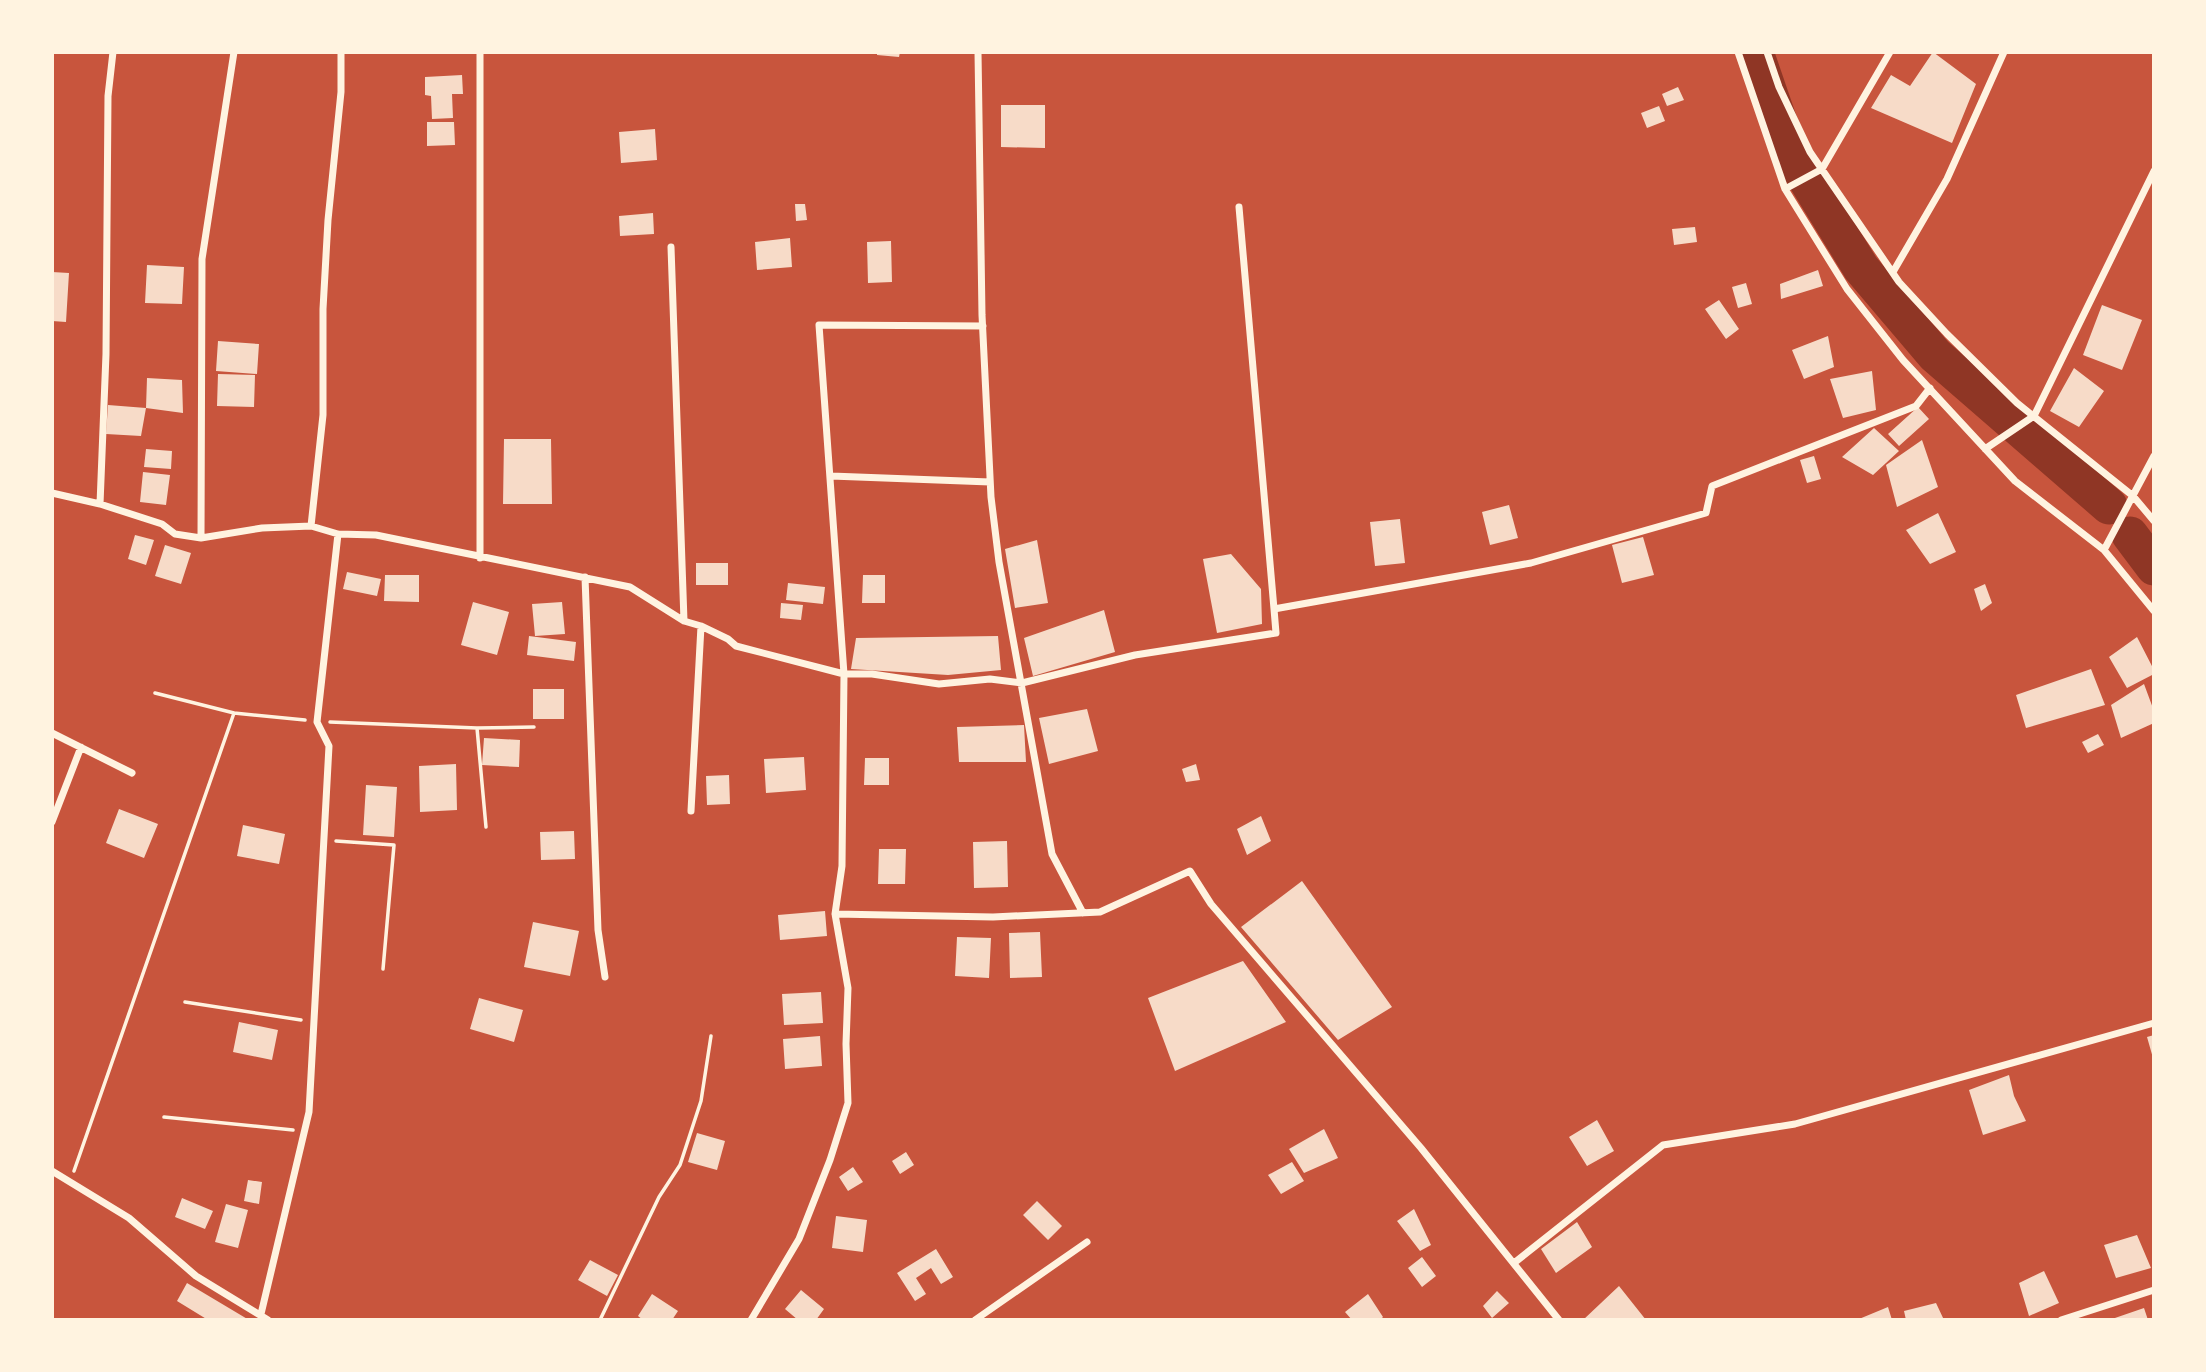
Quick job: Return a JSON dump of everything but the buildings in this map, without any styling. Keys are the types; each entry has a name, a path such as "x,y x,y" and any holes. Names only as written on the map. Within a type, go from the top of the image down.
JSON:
{"street":[{"path":"100,504 106,354 108,96 113,52"},
{"path":"201,538 202,259 233,52"},
{"path":"311,526 323,415 323,309 328,220 341,92 341,52"},
{"path":"480,52 480,558"},
{"path":"978,52 983,326 990,482 999,562 1052,854 1083,913"},
{"path":"1738,52 1785,190 1847,289 1903,360 2015,481 2104,550 2154,611"},
{"path":"1767,52 1779,87 1810,152 1899,282 1947,334 2035,416 2133,496 2154,521"},
{"path":"1785,190 1822,169 1890,52"},
{"path":"1893,272 1947,179 2004,52"},
{"path":"1985,449 2035,416 2154,171"},
{"path":"52,493 100,504 162,524 175,534 201,538 262,528 311,526 338,534 376,536 630,587 684,621 701,626 728,639 736,646 844,674 872,674 939,684 990,679 1022,683 1135,655 1276,634 1239,206"},
{"path":"671,247 684,621"},
{"path":"751,1320 799,1238 830,1160 848,1102 848,988 835,914 842,866 844,674 819,325 983,326"},
{"path":"1274,608 1531,563 1706,513 1712,486 1916,406 1930,388"},
{"path":"2104,550 2154,456"},
{"path":"831,476 990,482"},
{"path":"52,1171 128,1218 196,1276 264,1317 309,1112 329,746 317,722 338,534"},
{"path":"585,577 598,930 605,976"},
{"path":"691,811 701,626"},
{"path":"52,733 132,773"},
{"path":"52,822 81,747"},
{"path":"835,914 993,917 1100,912 1190,871 1210,904 1421,1147 1559,1320"},
{"path":"1514,1263 1663,1145 1795,1124 2154,1023"},
{"path":"975,1320 1087,1242"},
{"path":"2061,1320 2154,1290"}],"path":[{"path":"155,693 234,713 317,722 477,728 534,727"},
{"path":"70,1182 234,713"},
{"path":"477,728 486,827"},
{"path":"324,840 394,845 383,969"},
{"path":"186,1002 314,1022"},
{"path":"600,1320 659,1197 680,1165 701,1101 712,1035"},
{"path":"164,1117 305,1132"}],"waterway":[{"path":"1755,52 1789,151 1861,268 1935,355 2109,506"},
{"path":"2130,535 2154,567"}]}
